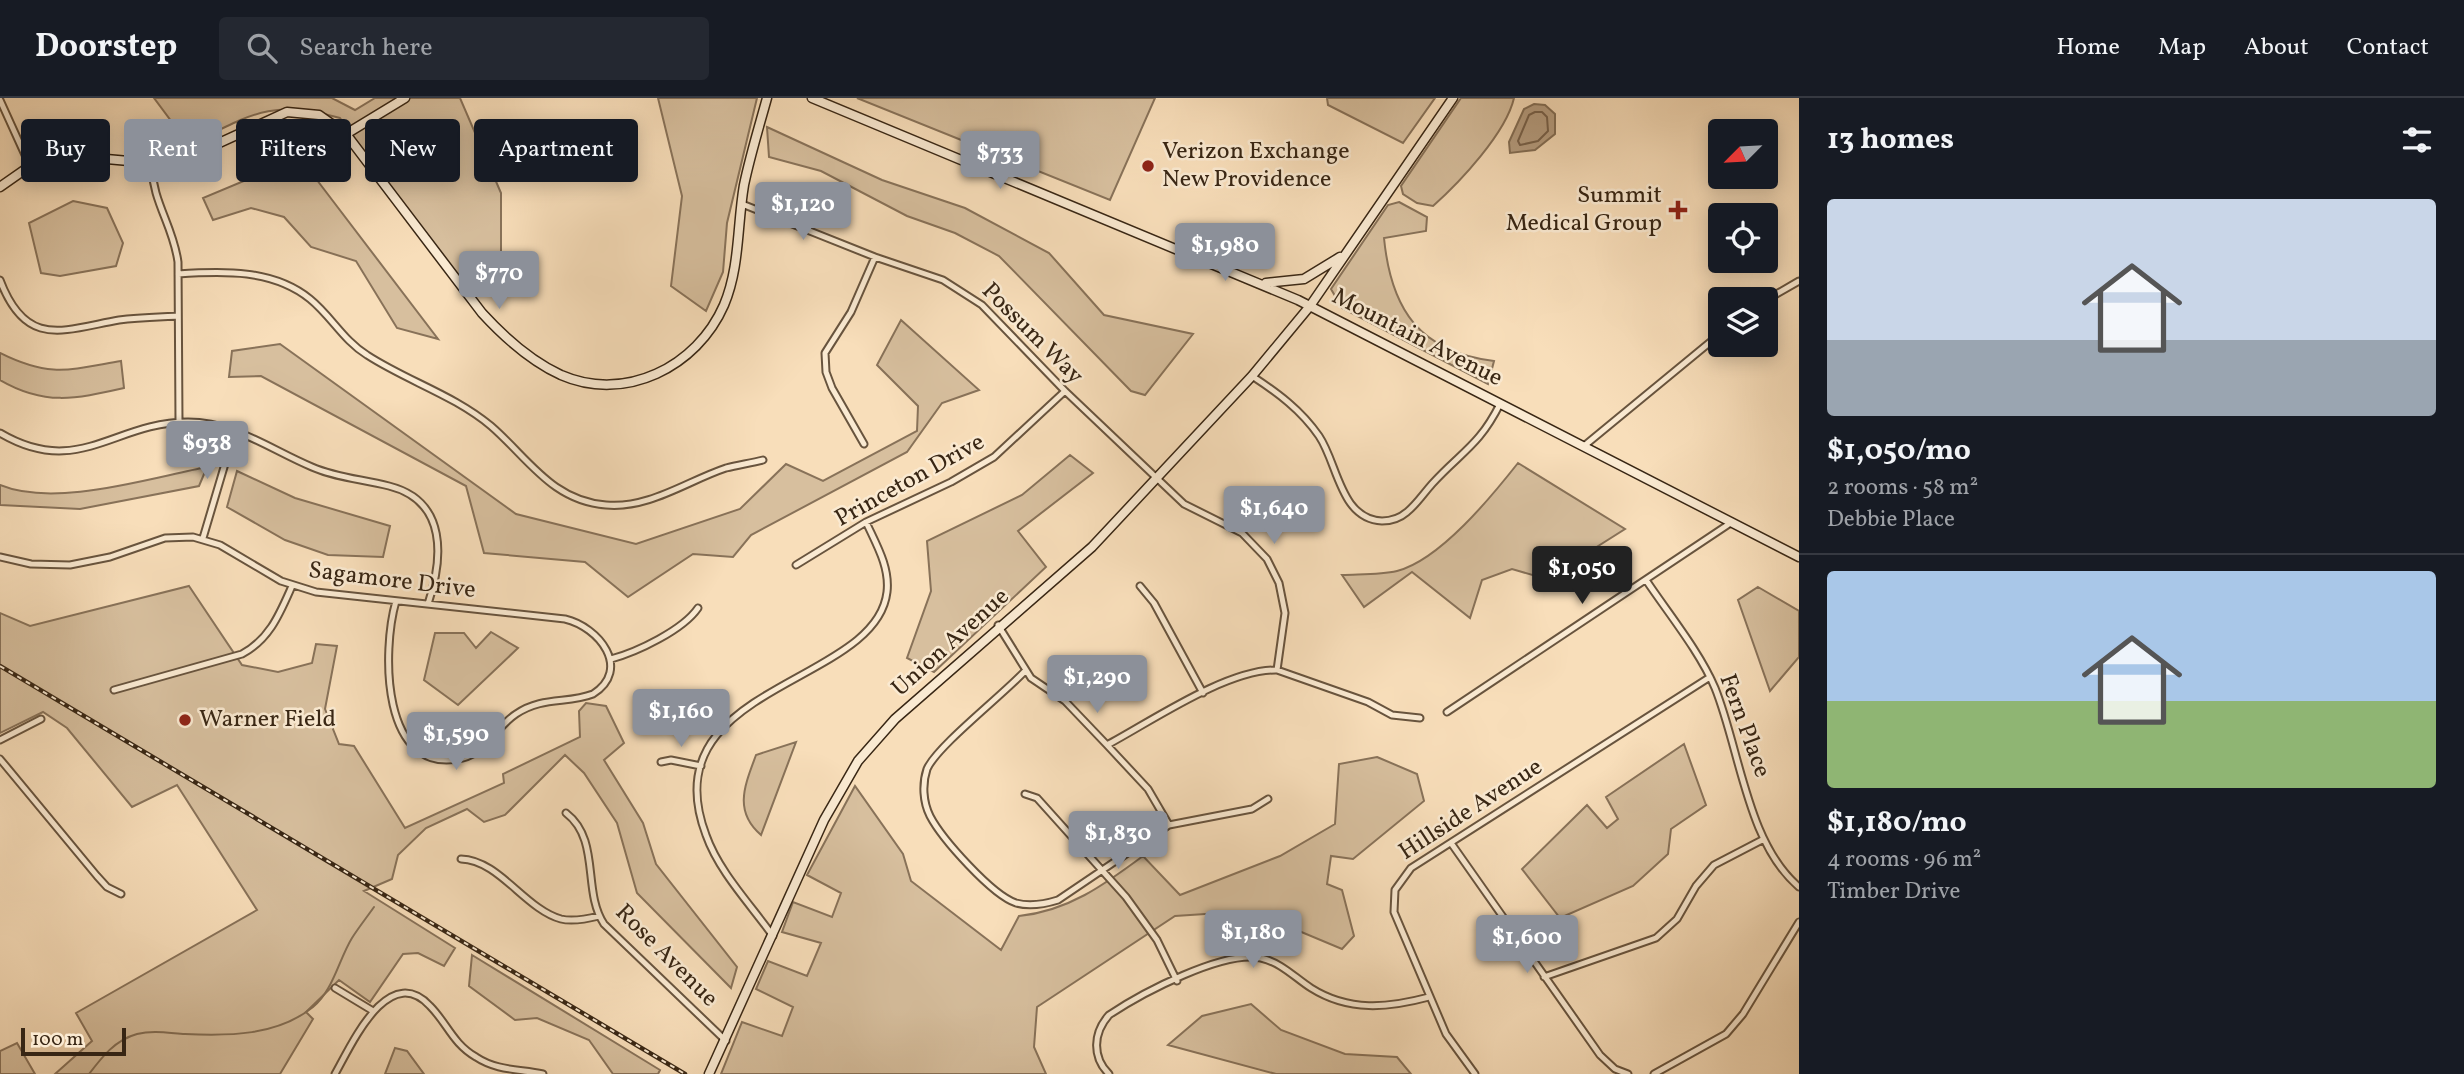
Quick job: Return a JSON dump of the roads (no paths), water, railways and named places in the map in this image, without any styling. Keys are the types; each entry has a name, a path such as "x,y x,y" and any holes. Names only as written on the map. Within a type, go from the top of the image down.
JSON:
{"main road":[{"path":"351,131 405,98"},
{"path":"351,141 491,323 547,367 590,383 615,385 655,375 680,361 700,341 720,313 734,277 742,204 767,98"},
{"name":"Mountain Avenue","path":"812,98 1262,283 1799,557"},
{"name":"Union Avenue","path":"709,1074 824,820 858,761 895,719 999,625 1092,547 1252,376 1310,306 1452,98"},
{"path":"274,119 287,113 319,115 325,119"},
{"path":"0,187 21,172"},
{"path":"1262,283 1282,284 1304,279 1346,253"}],"street":[{"path":"2,100 21,145"},
{"path":"152,182 176,249 179,422"},
{"name":"Possum Way","path":"742,204 963,290 982,305 1065,391 1184,504 1242,533 1267,559 1279,583 1285,613 1277,670"},
{"path":"864,444 832,388 826,372 825,353 851,312 875,257"},
{"path":"178,274 232,271 295,289 310,299 365,354 465,407 511,444 547,482 586,502 620,506 642,502 727,468 763,460"},
{"path":"0,280 7,298 19,314 48,330 68,332 129,319 178,316"},
{"path":"1778,293 1799,281"},
{"path":"1584,446 1708,344"},
{"path":"1252,376 1285,399 1310,424 1329,454 1347,499 1359,513 1379,521 1396,518 1408,511 1436,480 1477,443 1501,403"},
{"name":"Princeton Drive","path":"796,565 866,522 951,482 994,457 1065,391"},
{"path":"0,433 32,448 62,452 82,449 159,425 203,423 235,430 336,477 389,486 416,500 430,517 439,538 437,571 428,604"},
{"path":"203,538 235,430"},
{"path":"773,936 706,838 699,805 701,766 713,740 736,715 856,640 880,615 885,604 887,576 866,522"},
{"path":"1447,712 1732,522"},
{"name":"Sagamore Drive","path":"0,557 31,564 70,565 110,557 165,538 203,538 292,586 316,592 571,620 598,636 611,659"},
{"name":"Fern Place","path":"1646,580 1710,677 1764,839 1779,867 1799,887"},
{"path":"114,690 242,654 256,647 269,633 292,586"},
{"path":"1140,586 1154,603 1203,693"},
{"path":"396,601 387,649 393,706 407,738 419,750 450,760 471,755 485,745 508,720 535,704 593,694 608,679 611,659 638,650 692,617 698,608"},
{"path":"999,625 1016,650 1025,671 1065,701 1107,745 1148,789 1169,825"},
{"path":"1107,745 1203,693 1249,672 1277,670 1368,702 1392,715 1420,718"},
{"path":"1025,671 933,759 924,781 926,805 937,827 985,881 1015,902 1037,905 1058,900 1169,825 1252,809 1268,799"},
{"name":"Hillside Avenue","path":"1475,1074 1454,1049 1397,920 1393,899 1398,882 1406,872 1710,677"},
{"path":"0,740 41,719"},
{"path":"0,759 102,882 121,894"},
{"path":"661,762 671,760 701,766"},
{"path":"1025,794 1037,798 1126,897 1157,940 1177,981"},
{"name":"Rose Avenue","path":"566,813 576,821 583,833 599,916 726,1041"},
{"path":"1544,977 1656,938 1677,919 1696,886 1714,865 1764,839"},
{"path":"1451,843 1600,1055 1615,1069 1628,1074"},
{"path":"461,859 481,865 560,919 570,921 599,916"},
{"path":"1654,1074 1726,1034 1743,1014 1799,922"},
{"path":"1109,1074 1096,1052 1097,1036 1104,1021 1117,1010 1219,960 1252,957 1284,967 1321,994 1345,1003 1382,1007 1429,997"},
{"path":"335,988 373,1011"},
{"path":"335,1074 373,1011 381,1002 395,995 418,997 430,1006 456,1042 475,1057 506,1069 543,1074"}],"water":[{"path":"1534,104 1545,105 1555,114 1555,134 1535,150 1510,153 1509,142 1524,109"}],"waterway":[{"path":"89,1074 104,1055 137,1034 235,1034 268,1029 299,1017 313,1007 326,992 347,946 374,907"}],"railway":[{"path":"0,666 685,1074"}],"place":[{"name":"Verizon Exchange New Providence","path":"1148,166"},
{"name":"Summit Medical Group","path":"1678,210"},
{"name":"Warner Field","path":"185,720"}]}
